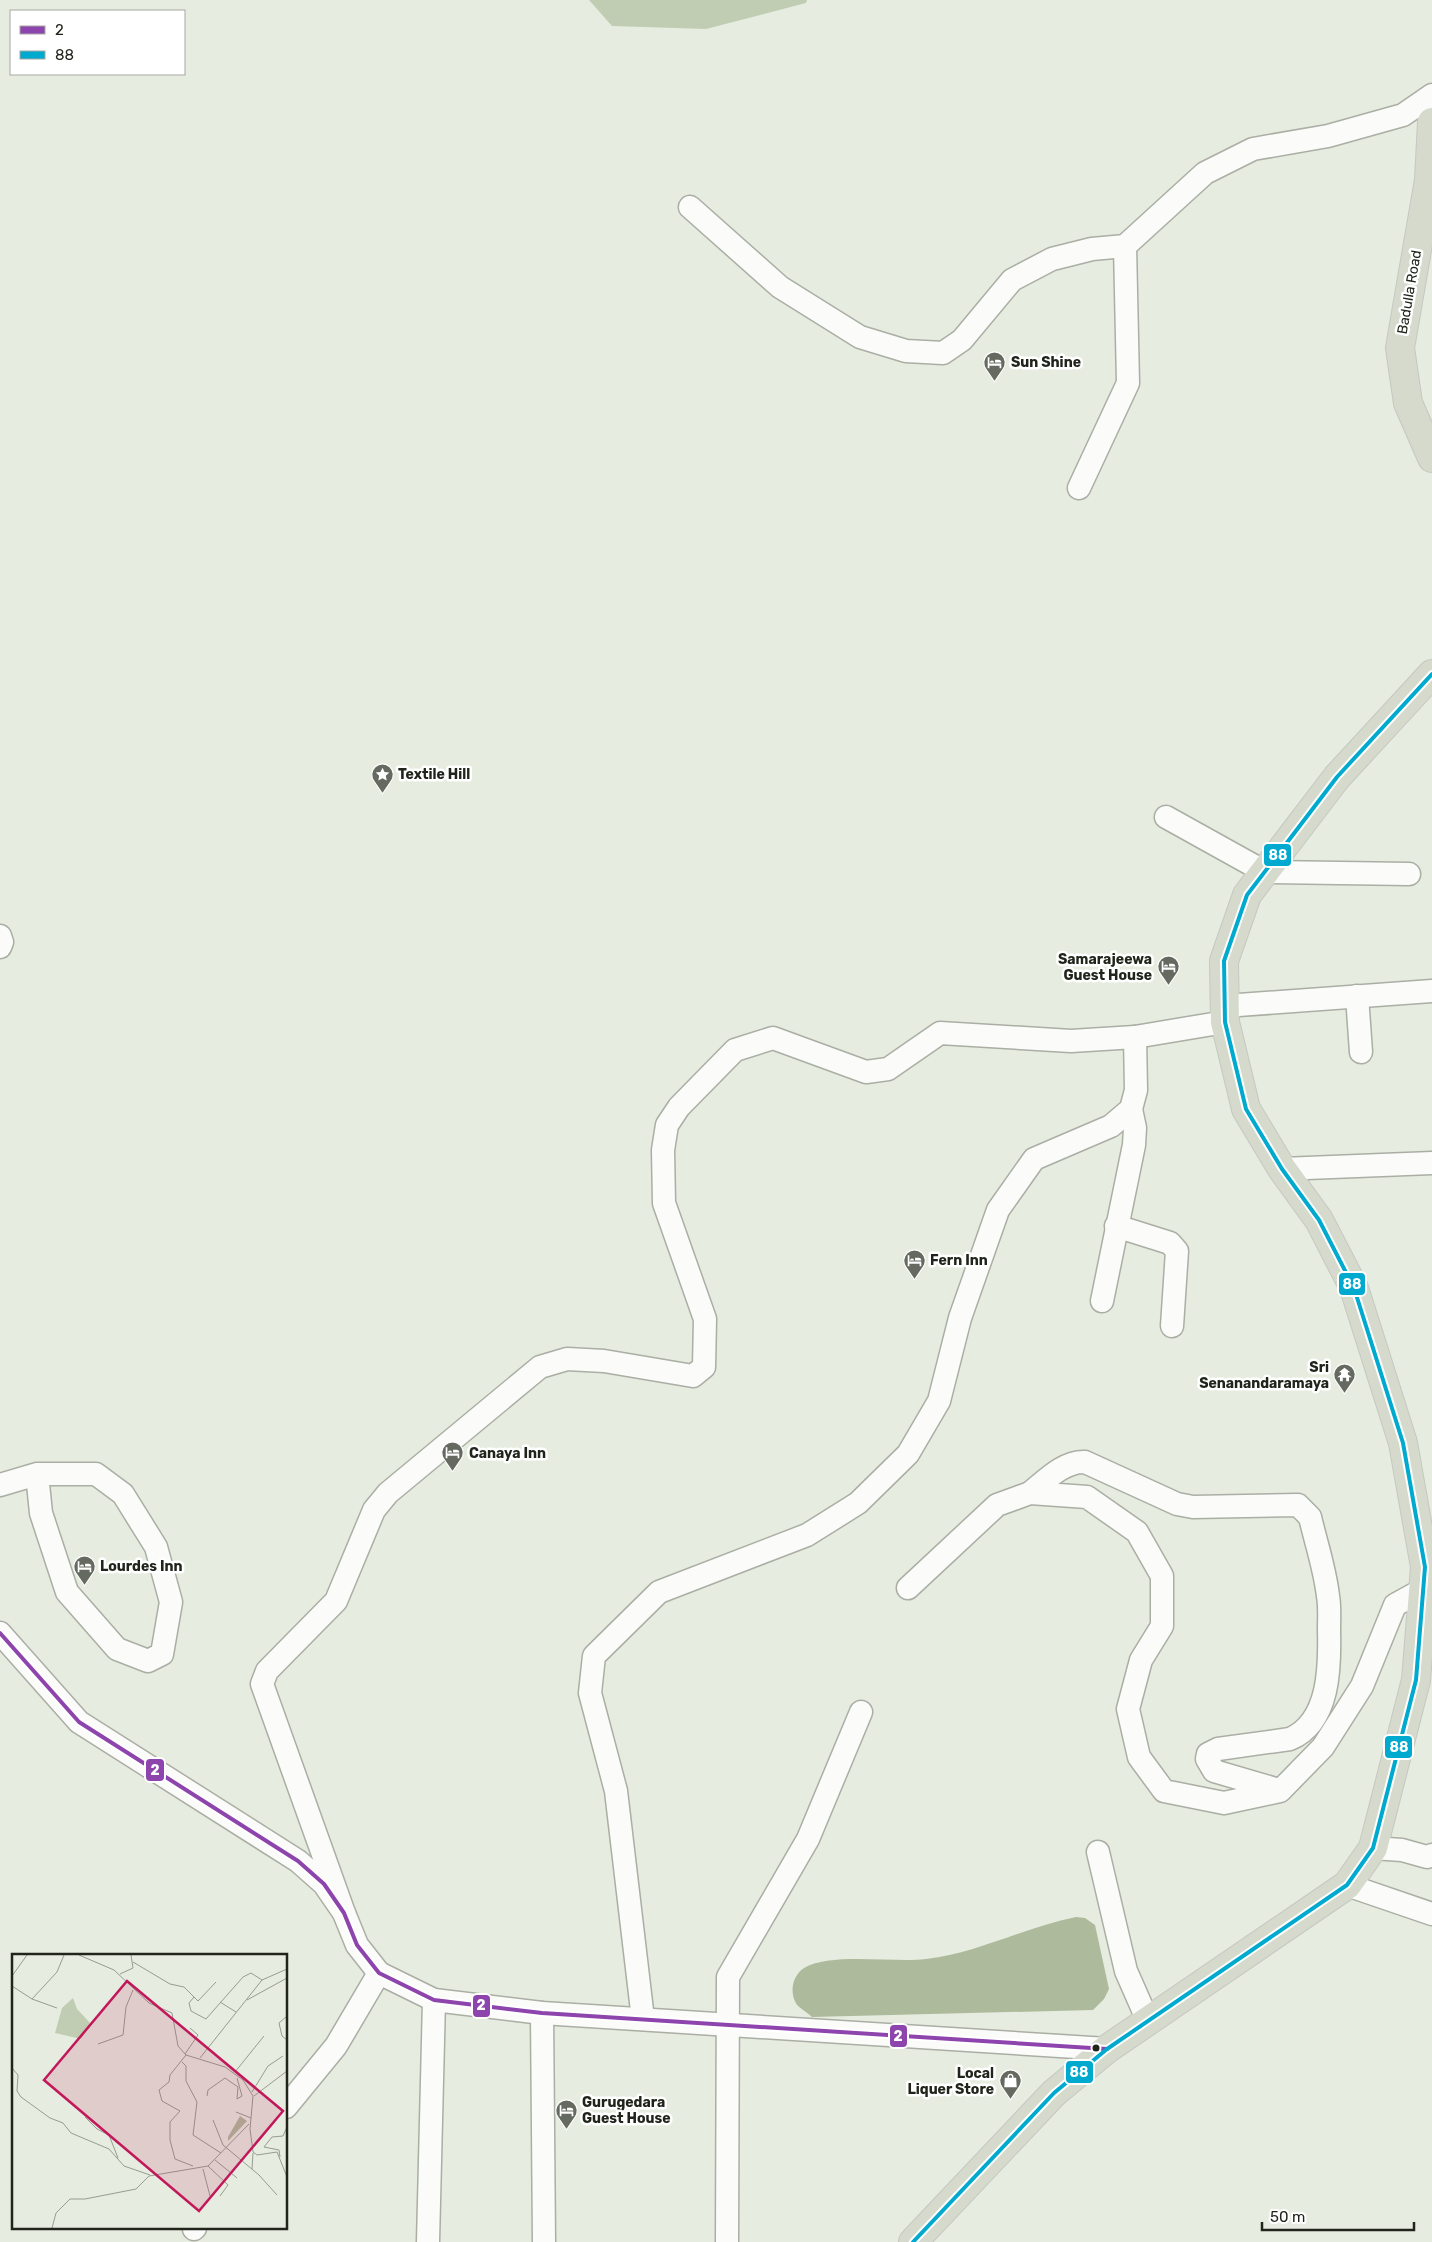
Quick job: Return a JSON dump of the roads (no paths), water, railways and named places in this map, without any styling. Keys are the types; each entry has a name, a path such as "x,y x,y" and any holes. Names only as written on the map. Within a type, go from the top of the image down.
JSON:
{"highway":[{"name":"Badulla Road","path":"1432,122 1429,180 1400,348 1408,403 1432,458"},
{"path":"912,2242 1054,2093 1107,2049 1346,1885 1373,1848 1416,1680 1427,1574 1403,1443 1354,1288 1319,1220 1282,1169 1246,1109 1225,1014 1224,961 1247,895 1337,777 1432,674"}],"street":[{"path":"690,207 780,287 860,337 906,351 943,353 962,340 1012,280 1052,259 1092,249 1125,246 1205,173 1253,149 1328,136 1403,116 1432,95"},
{"path":"1078,488 1128,383 1125,246"},
{"path":"1166,817 1265,872 1409,874"},
{"path":"0,936 2,942 0,947"},
{"path":"1107,2049 542,2013 434,2000 379,1973 357,1945 262,1684 268,1671 336,1601 374,1510 388,1493 540,1366 567,1359 604,1361 692,1376 704,1367 705,1319 664,1203 663,1150 667,1125 679,1107 735,1050 773,1038 866,1072 888,1069 940,1033 1071,1041 1135,1037 1225,1014 1357,996 1432,991"},
{"path":"1357,996 1361,1052"},
{"path":"1102,1301 1134,1145 1135,1128 1131,1108 1136,1090 1135,1037"},
{"path":"643,2018 616,1791 590,1693 594,1656 659,1592 807,1536 858,1503 908,1454 939,1401 960,1318 998,1210 1034,1159 1111,1126 1131,1108"},
{"path":"1282,1169 1432,1163"},
{"path":"1116,1226 1175,1246 1177,1251 1172,1326"},
{"path":"908,1588 997,1505 1030,1493 1066,1465 1076,1462 1086,1462 1177,1504 1193,1507 1298,1505 1310,1517 1328,1596 1330,1662 1324,1694 1313,1720 1298,1736 1290,1739 1218,1749 1208,1754 1207,1759 1214,1771 1280,1791"},
{"path":"0,1485 37,1474 96,1474 124,1494 156,1547 171,1602 162,1654 148,1661 117,1649 67,1592 41,1513 37,1474"},
{"path":"1030,1493 1087,1497 1137,1532 1162,1576 1162,1626 1141,1660 1128,1709 1139,1757 1164,1791 1224,1803 1280,1791 1323,1747 1362,1686 1395,1605 1427,1574"},
{"path":"0,1633 79,1722 298,1861 324,1884 344,1912"},
{"path":"727,2242 728,1977 808,1839 861,1712"},
{"path":"1373,1848 1402,1850 1426,1857 1432,1855"},
{"path":"1098,1852 1126,1971 1148,2022"},
{"path":"1346,1885 1432,1914"},
{"path":"288,2105 336,2046 379,1973"},
{"path":"428,2242 434,2000"},
{"path":"542,2013 544,2242"}],"place":[{"name":"Sun Shine","path":"995,381"},
{"name":"Textile Hill","path":"382,793"},
{"name":"Samarajeewa Guest House","path":"1168,986"},
{"name":"Fern Inn","path":"914,1279"},
{"name":"Sri Senanandaramaya","path":"1345,1394"},
{"name":"Canaya Inn","path":"453,1472"},
{"name":"Lourdes Inn","path":"84,1585"},
{"name":"Local Liquer Store","path":"1010,2100"},
{"name":"Gurugedara Guest House","path":"566,2129"}]}
